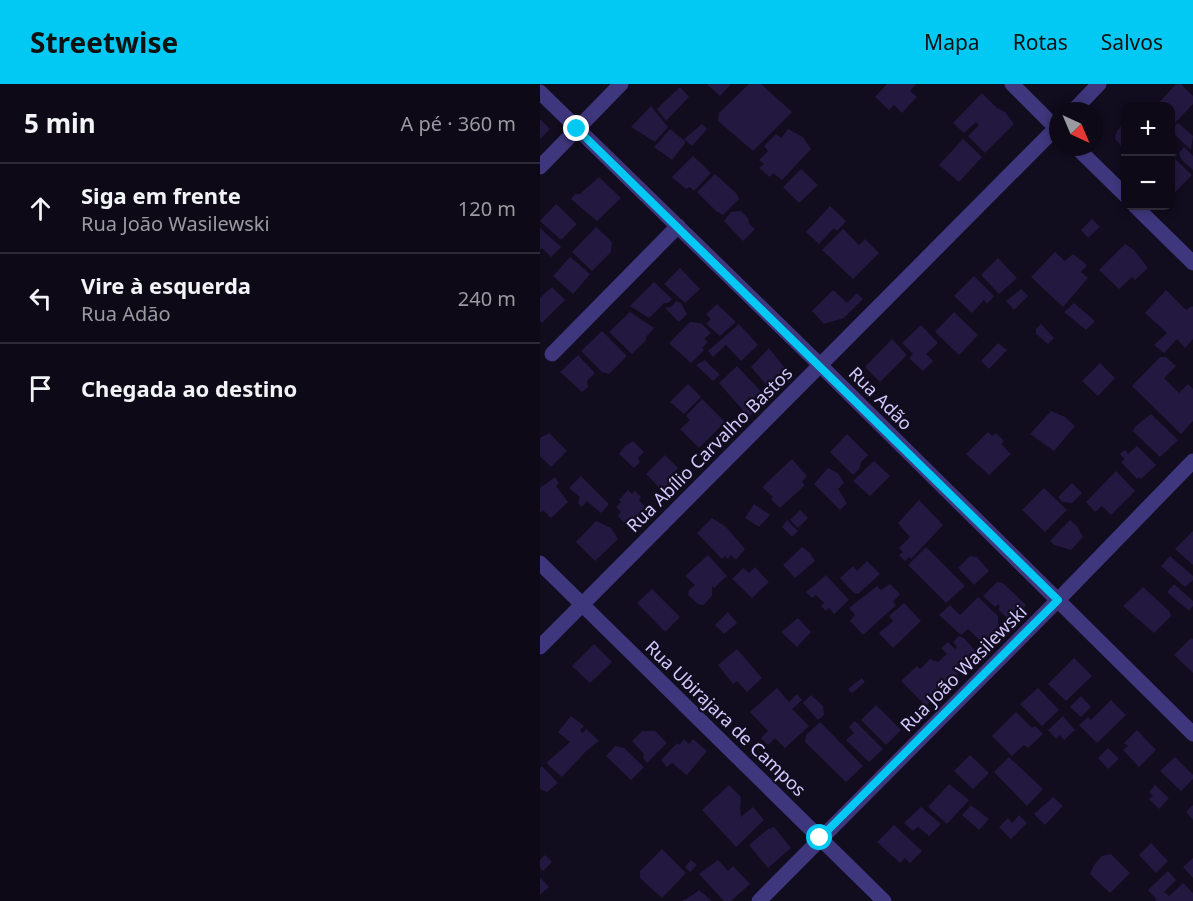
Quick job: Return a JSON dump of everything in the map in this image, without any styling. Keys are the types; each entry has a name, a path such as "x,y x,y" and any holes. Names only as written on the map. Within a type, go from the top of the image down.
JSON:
{"street":[{"path":"540,167 621,84"},
{"path":"1012,84 1049,120"},
{"path":"1082,102 1099,84"},
{"name":"Rua Adão","path":"540,92 1193,734"},
{"name":"Rua Abílio Carvalho Bastos","path":"540,647 1049,136"},
{"path":"1085,156 1121,192"},
{"path":"1139,210 1193,263"},
{"path":"552,354 678,226"},
{"name":"Rua João Wasilewski","path":"759,901 1058,600 1193,460"},
{"name":"Rua Ubirajara de Campos","path":"540,563 884,901"}],"building":[{"path":"707,84 731,84 720,96"},
{"path":"749,84 761,84 792,112 753,151 718,121 719,113"},
{"path":"887,84 916,84 910,91 917,97 902,113 894,105 889,110 875,97"},
{"path":"1176,84 1181,84 1193,96 1193,104 1175,123 1175,102 1160,102"},
{"path":"680,87 689,97 666,121 657,109"},
{"path":"982,93 997,108 1005,112 1014,124 985,153 968,136 979,125 976,122 964,133 953,123"},
{"path":"651,106 668,127 655,142 631,127"},
{"path":"540,119 550,129 540,139"},
{"path":"1178,123 1193,136 1191,150 1175,135 1175,126"},
{"path":"702,124 707,129 692,146 684,139"},
{"path":"1121,126 1121,146 1115,139"},
{"path":"670,129 686,142 672,160 654,147"},
{"path":"788,129 803,137 811,149 782,180 773,173 770,177 759,168 764,164 759,160 768,151 764,146 776,134 781,138"},
{"path":"963,139 982,157 959,182 939,165"},
{"path":"1184,147 1193,156 1193,170 1181,159 1179,153"},
{"path":"693,156 711,173 694,191 690,187 686,189 672,177"},
{"path":"1175,159 1192,175 1175,192"},
{"path":"801,169 818,185 799,203 783,187"},
{"path":"715,174 736,193 739,199 723,215 697,192"},
{"path":"599,177 621,198 597,221 571,199"},
{"path":"556,204 577,224 561,240 540,221"},
{"path":"830,206 846,221 837,231 834,228 819,244 806,232"},
{"path":"741,211 755,229 743,241 724,221 731,212"},
{"path":"1092,219 1100,227 1088,238 1081,230"},
{"path":"596,227 612,242 611,252 592,271 572,252"},
{"path":"540,228 561,247 551,257 542,248 540,250"},
{"path":"843,229 859,245 865,239 879,253 853,279 822,250"},
{"path":"1125,244 1134,250 1148,268 1135,280 1132,277 1119,289 1099,270"},
{"path":"1055,252 1065,261 1073,254 1087,265 1081,272 1088,278 1063,307 1031,277"},
{"path":"570,257 590,274 573,294 553,276"},
{"path":"998,258 1017,278 999,294 981,275"},
{"path":"680,268 700,289 685,303 664,284"},
{"path":"974,276 994,296 987,304 984,300 972,313 954,296"},
{"path":"654,282 672,299 664,303 649,318 630,306"},
{"path":"552,287 565,300 542,323 540,321 540,298"},
{"path":"1021,289 1028,296 1014,310 1006,301"},
{"path":"833,290 847,303 857,293 863,299 844,318 824,324 812,311"},
{"path":"1166,290 1186,310 1193,307 1193,339 1185,348 1177,339 1164,353 1154,345 1167,333 1145,313"},
{"path":"676,301 681,303 687,314 679,322 665,308 671,307"},
{"path":"1074,303 1095,321 1086,330 1064,312"},
{"path":"717,304 736,322 720,336 706,324 711,319 706,314"},
{"path":"630,312 654,328 632,354 609,332"},
{"path":"954,312 978,335 959,355 935,332"},
{"path":"690,322 701,323 711,333 704,339 708,342 702,348 704,350 691,363 669,343"},
{"path":"739,324 758,345 741,361 726,345 713,357 708,351"},
{"path":"1041,324 1054,338 1048,344 1036,334 1036,329"},
{"path":"921,325 938,343 926,354 933,361 923,371 909,358 913,354 902,343"},
{"path":"602,331 627,356 609,374 602,372 581,351"},
{"path":"892,339 907,355 880,382 865,367"},
{"path":"998,343 1007,350 989,369 981,361"},
{"path":"769,348 784,367 785,374 770,389 751,367"},
{"path":"578,355 595,373 587,381 588,387 582,392 560,372"},
{"path":"1160,357 1166,357 1176,366 1164,378 1179,393 1188,384 1193,389 1193,421 1181,434 1132,386"},
{"path":"705,360 720,375 713,381 696,365"},
{"path":"1100,363 1115,378 1098,396 1082,381"},
{"path":"737,366 767,398 749,417 719,383"},
{"path":"688,384 701,397 684,414 670,402"},
{"path":"702,399 725,422 699,448 680,429 690,420 686,416"},
{"path":"1051,411 1065,417 1075,426 1054,451 1030,434"},
{"path":"1151,414 1178,440 1160,457 1133,431"},
{"path":"988,432 992,436 996,433 1004,441 1001,444 1011,454 989,475 966,454"},
{"path":"549,433 567,451 551,467 540,456 540,438"},
{"path":"847,434 868,455 853,475 830,452"},
{"path":"633,441 644,452 638,458 640,462 634,468 619,454"},
{"path":"1137,446 1156,465 1141,479 1139,477 1137,479 1121,462 1125,459 1120,454 1125,450 1128,454"},
{"path":"665,455 678,468 672,474 678,480 665,493 646,474"},
{"path":"792,459 807,476 802,482 805,485 780,508 771,499 773,497 762,487"},
{"path":"874,461 890,476 870,496 853,481"},
{"path":"828,468 838,473 844,483 838,489 847,503 840,510 814,484"},
{"path":"1116,471 1135,491 1111,515 1102,506 1095,512 1086,502"},
{"path":"581,476 609,504 601,513 587,501 582,507 578,503 580,497 569,488"},
{"path":"555,477 559,483 556,486 568,502 551,518 543,510 540,513 540,488"},
{"path":"1072,483 1082,493 1072,503 1062,502 1058,497"},
{"path":"1044,488 1067,510 1045,532 1022,510"},
{"path":"628,490 632,494 635,491 641,497 639,500 646,508 627,526 618,516 621,512 616,507"},
{"path":"919,500 943,525 911,559 909,557 905,561 899,555 903,552 899,548 910,537 898,523"},
{"path":"754,504 770,515 759,527 745,518"},
{"path":"800,510 808,518 798,528 790,520"},
{"path":"712,518 726,527 745,549 736,560 731,555 728,559 725,556 722,559 697,533"},
{"path":"787,520 798,531 792,537 782,527"},
{"path":"1070,520 1077,526 1083,537 1071,550 1054,545 1050,541"},
{"path":"596,521 611,528 618,539 595,561 576,542"},
{"path":"1193,531 1193,565 1175,549"},
{"path":"802,547 815,561 795,578 783,565"},
{"path":"926,547 965,586 946,603 908,565"},
{"path":"708,555 727,576 714,588 712,586 712,596 703,605 698,604 688,595 689,590 695,585 685,576"},
{"path":"970,556 977,557 989,571 974,585 958,568"},
{"path":"1170,556 1193,576 1193,580 1185,587 1161,566"},
{"path":"867,561 880,574 858,594 854,593 840,578 853,566 857,571"},
{"path":"755,567 769,582 752,598 732,579 743,568 749,573"},
{"path":"826,575 849,600 834,614 829,608 826,611 821,606 824,603 816,595 812,598 806,592"},
{"path":"997,582 1003,583 1026,605 1010,621 998,609 1000,607 998,604 995,607 983,596"},
{"path":"890,584 900,594 893,602 896,605 863,635 850,621 855,615 849,608 877,586 881,590"},
{"path":"1174,584 1193,601 1193,606 1189,611 1167,592"},
{"path":"1143,587 1169,611 1171,616 1154,633 1123,606"},
{"path":"652,589 680,617 665,632 637,603"},
{"path":"978,597 998,616 998,624 1003,629 986,646 968,629 961,635 939,615 950,605 960,615"},
{"path":"904,603 921,621 893,648 879,633 893,621 889,616"},
{"path":"728,612 737,623 724,634 715,625"},
{"path":"798,618 811,632 797,647 781,632"},
{"path":"959,636 964,638 978,654 926,706 901,681 917,666 920,669 930,659 938,662 947,654 941,648 948,642 955,649 957,647 953,642"},
{"path":"1191,638 1193,639 1193,673 1174,655"},
{"path":"594,644 612,662 590,683 572,666"},
{"path":"737,649 762,678 747,692 737,681 733,684 718,665"},
{"path":"1074,658 1092,676 1066,701 1048,684"},
{"path":"862,678 865,682 852,693 848,689"},
{"path":"777,688 789,702 797,694 802,700 792,709 809,726 785,748 775,738 768,745 761,738 768,731 750,712"},
{"path":"1038,688 1059,710 1042,726 1020,704"},
{"path":"811,695 823,706 824,715 818,720 803,703"},
{"path":"1081,696 1091,707 1081,717 1070,707"},
{"path":"1111,700 1126,715 1097,743 1079,725 1088,717 1091,720"},
{"path":"876,705 901,730 886,745 861,720"},
{"path":"1016,712 1032,728 1035,726 1043,734 1028,748 1024,745 1012,756 992,736"},
{"path":"571,716 584,726 580,730 583,733 586,729 599,741 586,751 562,777 546,763 570,742 558,732"},
{"path":"1063,716 1075,730 1064,740 1060,735 1056,739 1048,730"},
{"path":"855,721 883,749 869,762 846,740 854,733 849,727"},
{"path":"820,722 863,766 846,782 805,742 806,735"},
{"path":"1137,730 1156,750 1139,767 1123,750 1128,746 1124,743"},
{"path":"642,731 655,731 667,743 647,763 643,758 644,754 632,741"},
{"path":"684,739 689,744 693,739 707,751 687,775 672,763 667,767 661,760"},
{"path":"615,746 624,748 644,767 631,780 606,756"},
{"path":"1108,748 1119,759 1108,769 1098,758"},
{"path":"970,755 989,773 973,789 954,771"},
{"path":"1009,757 1043,789 1027,806 994,772"},
{"path":"1175,757 1193,775 1193,779 1181,791 1160,771"},
{"path":"542,766 558,783 547,792 540,789 540,768"},
{"path":"949,784 969,800 947,824 928,807"},
{"path":"729,785 741,797 741,817 753,807 764,820 736,847 702,810"},
{"path":"1155,785 1169,798 1159,809 1149,799 1153,796 1149,792"},
{"path":"1053,797 1063,806 1045,825 1034,814"},
{"path":"971,805 989,819 979,830 962,815"},
{"path":"1193,805 1193,820 1186,812"},
{"path":"921,807 941,824 929,836 918,827 913,831 904,823"},
{"path":"1019,815 1027,823 1011,839 999,827 1008,818 1012,823"},
{"path":"894,825 922,851 910,863 905,858 900,863 877,842"},
{"path":"774,827 791,848 768,868 749,845 768,829"},
{"path":"1151,843 1168,861 1156,873 1139,855"},
{"path":"662,849 686,873 662,898 640,878 640,871"},
{"path":"1111,854 1130,873 1110,893 1090,874 1102,856"},
{"path":"545,855 552,862 543,871 540,868 540,860"},
{"path":"1193,858 1193,878 1183,867"},
{"path":"691,860 697,865 690,872 685,867"},
{"path":"718,860 728,871 733,866 750,884 731,901 724,901 699,874"},
{"path":"1168,871 1176,880 1164,892 1169,896 1183,883 1193,893 1193,901 1155,901 1156,899 1148,890"},
{"path":"540,877 549,887 540,895"},
{"path":"699,890 712,901 682,901 694,894"}],"route":[{"path":"577,129 1058,600 820,838"}]}
